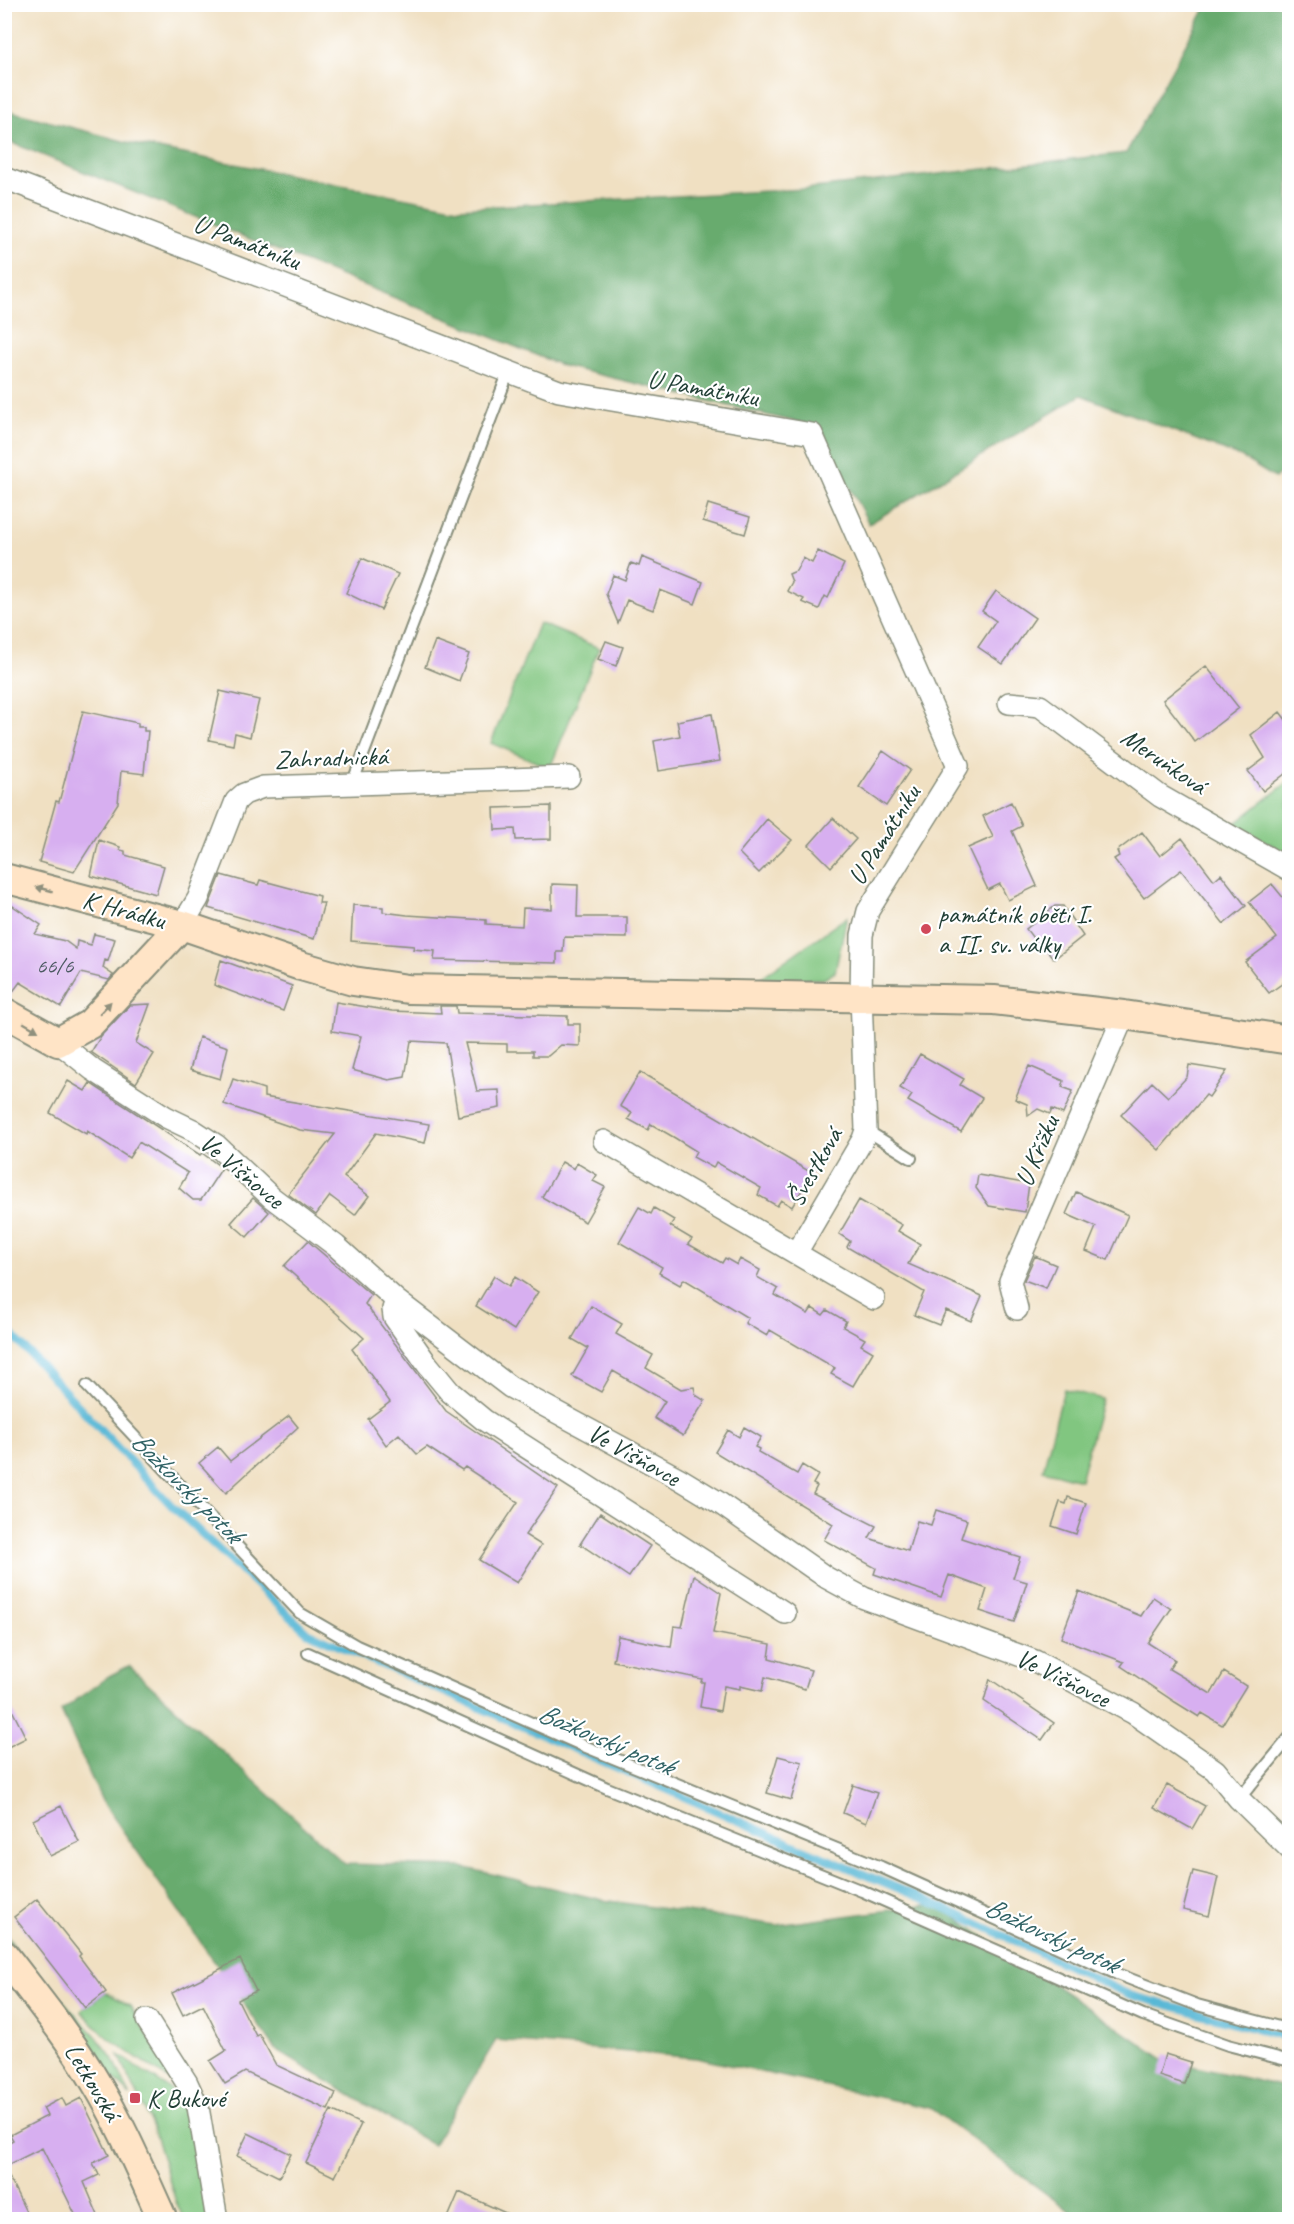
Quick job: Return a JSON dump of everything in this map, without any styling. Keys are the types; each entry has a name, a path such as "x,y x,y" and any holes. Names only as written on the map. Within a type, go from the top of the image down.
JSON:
{"street":[{"name":"U Památníku","path":"4,178 560,391 812,434 958,766 868,910 862,935 861,996"},
{"name":"Meruňková","path":"1009,703 1040,706 1160,796 1290,870"},
{"name":"Zahradnická","path":"182,926 198,899 236,801 244,794 263,787 568,777"},
{"name":"K Hrádku","path":"4,878 182,926 90,1024 58,1042"},
{"path":"182,926 353,981 408,989 994,1000 1124,1015 1290,1040"},
{"name":"Švestková","path":"796,1253 863,1139 866,1130 861,996"},
{"name":"Ve Višňovce","path":"4,1012 58,1042 111,1082 216,1145 271,1197 336,1246 396,1300 510,1387 699,1490 836,1583 864,1598 1035,1661 1133,1713 1215,1770 1239,1799 1290,1849"},
{"name":"U Křížku","path":"1017,1309 1010,1281 1124,1015"},
{"path":"604,1141 874,1299"},
{"path":"396,1300 393,1310 394,1317 427,1364 450,1392 476,1413 785,1613"},
{"name":"Letkovská","path":"4,1955 80,2056 97,2084 120,2127 163,2220"},
{"path":"147,2019 187,2083 198,2107 217,2220"}],"lane":[{"path":"352,784 509,371"},
{"path":"866,1130 911,1158"},
{"path":"87,1386 300,1613 348,1641 579,1744 881,1867 1117,1974 1197,2005 1290,2030"},
{"path":"308,1653 607,1788 862,1891 1143,2015 1228,2045 1290,2061"},
{"path":"1239,1799 1290,1737"}],"green space":[{"path":"1207,5 1289,5 1289,467 1275,478 1241,457 1081,395 869,524 817,427 563,366 5,140 4,113 10,111 138,145 458,208 805,189 1126,153"},
{"path":"539,623 599,648 550,768 491,743"},
{"path":"1289,781 1289,855 1235,824"},
{"path":"847,917 835,972 824,979 759,979"},
{"path":"1064,1389 1102,1399 1080,1480 1043,1470"},
{"path":"129,1666 345,1864 462,1867 603,1900 777,1925 936,1904 1165,2060 1289,2088 1289,2219 1084,2219 1078,2217 930,2108 696,2058 496,2040 433,2145 276,2050 102,1801 61,1711 109,1676"},
{"path":"4,1932 21,1956 95,2035 113,2058 130,2095 103,2067 74,2025 5,1937"},
{"path":"106,1992 130,2006 173,2078 170,2080 108,2038 81,2011"},
{"path":"119,2055 176,2093 181,2092 189,2107 208,2219 184,2219 176,2202 153,2128"}],"building":[{"path":"708,504 750,517 745,534 703,521"},
{"path":"818,551 844,564 828,598 825,596 819,609 802,602 804,599 787,591 792,582 789,574 796,571 803,558 812,563"},
{"path":"642,557 703,582 695,604 660,590 653,610 627,600 618,623 606,594 613,575 625,580 631,563 639,566"},
{"path":"362,558 398,574 381,610 346,593"},
{"path":"996,591 1035,618 1003,664 978,647 996,621 982,611"},
{"path":"435,641 469,654 459,681 425,667"},
{"path":"606,641 623,647 616,666 598,659"},
{"path":"1206,666 1239,708 1195,742 1163,700"},
{"path":"220,691 259,700 250,737 235,733 233,745 209,740"},
{"path":"83,711 138,723 138,727 144,727 144,731 148,731 144,774 121,771 118,803 74,872 39,862 56,801 59,802"},
{"path":"1280,712 1290,725 1290,770 1263,791 1248,771 1265,758 1251,735"},
{"path":"712,714 720,761 659,771 654,741 680,736 677,721"},
{"path":"883,751 910,770 886,806 859,787"},
{"path":"1011,802 1022,826 1012,831 1037,886 1008,900 1000,884 988,890 968,848 993,837 983,816"},
{"path":"551,806 551,839 516,840 515,829 495,830 494,808"},
{"path":"833,818 856,839 831,867 809,845"},
{"path":"767,819 792,840 759,873 739,853"},
{"path":"1142,832 1160,856 1182,838 1214,880 1221,874 1246,906 1224,924 1181,870 1144,898 1114,859 1119,856 1117,851"},
{"path":"99,840 120,847 120,850 125,851 125,855 164,866 156,894 91,876"},
{"path":"221,875 258,885 260,880 320,896 319,903 324,903 314,939 208,908"},
{"path":"552,884 578,885 577,917 627,917 627,938 564,937 563,952 557,952 557,963 434,960 435,951 413,949 414,946 351,941 353,905 383,907 383,912 407,915 486,920 486,924 522,926 523,908 552,909"},
{"path":"1272,884 1290,906 1290,978 1269,993 1245,962 1277,938 1249,902"},
{"path":"4,900 41,925 35,934 65,941 76,949 77,941 91,945 94,934 115,939 108,961 105,960 103,968 113,975 109,980 81,973 61,1007 20,982 9,997 4,996"},
{"path":"1055,906 1063,906 1083,936 1054,959 1045,948 1042,950 1026,929"},
{"path":"221,960 292,986 283,1011 214,985"},
{"path":"336,1002 392,1011 441,1013 440,1006 456,1006 457,1013 568,1016 568,1024 580,1024 580,1046 561,1045 548,1056 533,1056 533,1051 507,1051 507,1044 465,1043 477,1091 499,1090 500,1108 458,1116 446,1043 411,1041 405,1077 389,1080 352,1070 361,1036 332,1031"},
{"path":"150,1004 136,1043 154,1054 136,1083 91,1052 101,1036 130,1005"},
{"path":"199,1037 228,1047 220,1079 190,1070"},
{"path":"920,1054 964,1079 960,1085 982,1098 961,1132 908,1101 912,1095 900,1088"},
{"path":"1189,1065 1227,1071 1209,1097 1206,1095 1159,1150 1121,1115 1152,1082 1168,1097 1187,1077"},
{"path":"1029,1066 1064,1081 1062,1087 1073,1091 1063,1114 1052,1109 1050,1114 1038,1109 1028,1116 1027,1104 1015,1099"},
{"path":"640,1072 812,1173 792,1207 781,1200 777,1206 758,1195 761,1188 716,1162 713,1168 693,1157 696,1151 651,1124 648,1130 628,1119 632,1113 620,1106"},
{"path":"233,1079 264,1089 264,1097 429,1124 425,1143 376,1133 344,1177 369,1196 355,1215 330,1196 316,1215 288,1194 335,1134 300,1130 224,1104"},
{"path":"68,1081 85,1091 90,1083 222,1168 201,1200 193,1200 179,1188 188,1173 139,1142 129,1158 87,1131 86,1134 50,1113"},
{"path":"562,1162 574,1169 577,1163 597,1175 593,1181 605,1187 585,1222 542,1197"},
{"path":"978,1175 1029,1184 1025,1212 989,1206 976,1188"},
{"path":"1076,1192 1128,1215 1108,1260 1086,1251 1096,1227 1066,1214"},
{"path":"253,1198 269,1212 247,1237 231,1223"},
{"path":"859,1200 902,1225 898,1231 920,1244 908,1264 982,1296 971,1321 946,1310 939,1325 914,1315 924,1292 847,1247 850,1241 839,1234"},
{"path":"639,1207 651,1214 654,1208 674,1220 670,1226 692,1239 688,1244 722,1263 725,1258 737,1265 740,1259 760,1270 757,1277 778,1289 775,1295 808,1314 812,1308 823,1315 827,1310 846,1321 843,1327 865,1339 861,1345 873,1352 853,1386 831,1374 835,1368 770,1330 767,1336 745,1323 748,1318 684,1279 680,1285 659,1273 662,1267 619,1242"},
{"path":"308,1241 371,1295 365,1304 446,1411 558,1488 525,1535 541,1545 517,1583 479,1560 518,1502 465,1467 462,1470 427,1447 417,1454 399,1434 386,1445 368,1419 390,1402 352,1349 364,1338 284,1266"},
{"path":"1035,1256 1056,1265 1046,1288 1024,1280"},
{"path":"494,1276 509,1286 515,1277 538,1292 514,1330 476,1306"},
{"path":"591,1306 622,1324 616,1334 653,1355 646,1368 681,1389 694,1387 696,1395 705,1401 683,1436 654,1418 665,1401 613,1371 601,1392 572,1376 588,1348 572,1339"},
{"path":"289,1416 298,1427 226,1493 199,1463 218,1447 230,1461"},
{"path":"744,1427 761,1437 755,1447 759,1449 758,1452 797,1474 802,1465 818,1475 813,1484 817,1486 813,1494 876,1526 869,1538 908,1551 917,1521 931,1525 936,1510 967,1520 961,1538 1020,1557 1013,1578 1027,1582 1014,1622 980,1611 987,1589 949,1575 941,1597 874,1574 876,1568 824,1540 833,1524 715,1452 728,1430 739,1437"},
{"path":"1068,1497 1086,1503 1076,1534 1052,1526 1060,1502 1066,1504"},
{"path":"600,1513 650,1546 629,1577 580,1544"},
{"path":"694,1575 721,1593 713,1633 771,1644 769,1658 811,1670 805,1689 765,1677 762,1691 740,1686 740,1689 724,1686 720,1711 700,1707 704,1682 701,1682 702,1679 613,1661 618,1636 671,1647 674,1626 682,1627"},
{"path":"1079,1591 1141,1616 1153,1597 1171,1609 1148,1643 1175,1660 1169,1669 1211,1694 1224,1672 1246,1686 1222,1725 1202,1713 1199,1717 1175,1702 1121,1666 1124,1662 1061,1638"},
{"path":"990,1679 1054,1723 1042,1740 984,1701"},
{"path":"4,1694 26,1738 4,1749"},
{"path":"778,1756 802,1762 791,1800 767,1793"},
{"path":"853,1785 877,1793 866,1823 843,1813"},
{"path":"1167,1785 1205,1806 1192,1829 1154,1808"},
{"path":"61,1806 79,1842 50,1856 33,1820"},
{"path":"1193,1871 1218,1877 1209,1916 1183,1910"},
{"path":"37,1899 81,1954 79,1956 106,1992 85,2008 14,1917"},
{"path":"240,1959 256,1991 238,2000 256,2036 259,2034 276,2065 336,2093 328,2110 245,2072 225,2084 210,2061 226,2051 203,2005 183,2015 172,1993"},
{"path":"1165,2054 1191,2062 1184,2084 1159,2076"},
{"path":"62,2098 66,2106 81,2098 109,2155 93,2163 99,2175 84,2182 100,2220 78,2220 42,2148 4,2167 4,2145 13,2140 10,2135 47,2116 43,2108"},
{"path":"331,2110 361,2124 335,2177 306,2163"},
{"path":"248,2133 291,2154 279,2177 237,2156"},
{"path":"4,2167 30,2220 4,2220"},
{"path":"459,2192 521,2220 447,2220"}],"waterway":[{"name":"Božkovský potok","path":"4,1326 172,1506 307,1632 796,1846 936,1904 1130,1995 1290,2038"}],"place":[{"name":"památník obětí I. a II. sv. války","path":"926,929"},
{"name":"K Bukové","path":"135,2098"}]}
